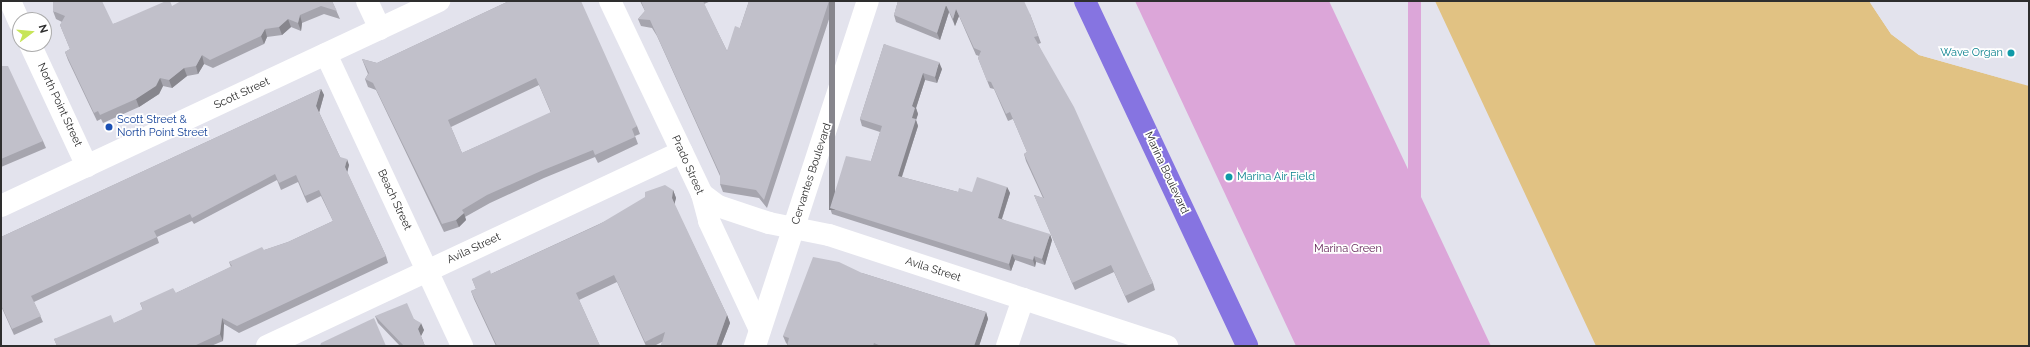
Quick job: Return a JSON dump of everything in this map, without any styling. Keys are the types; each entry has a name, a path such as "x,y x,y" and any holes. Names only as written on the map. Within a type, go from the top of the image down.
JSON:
{"main road":[{"name":"Marina Boulevard","path":"1085,1 1247,346"}],"street":[{"path":"10,1 15,12"},
{"path":"367,1 380,29"},
{"name":"Scott Street","path":"1,206 439,1"},
{"name":"Prado Street","path":"610,1 702,194 709,220 758,338"},
{"name":"Cervantes Boulevard","path":"758,338 868,1"},
{"name":"North Point Street","path":"34,52 87,166"},
{"name":"Beach Street","path":"326,54 462,346"},
{"name":"Avila Street","path":"267,346 682,152"},
{"name":"Avila Street","path":"702,194 718,206 794,228 829,235 1167,346"},
{"path":"1007,346 1023,299"}],"green space":[{"name":"Marina Green","path":"1135,1 1329,1 1491,346 1296,346"},
{"path":"1408,1 1421,1 1421,346 1408,346"}],"shaded area":[{"path":"1435,1 1869,1 1891,34 1919,55 2029,86 2029,346 1596,346"}],"pier":[{"path":"1869,1 1893,33 1919,53 2029,86 1919,55 1891,34"}],"building":[{"path":"53,1 102,1 113,24 166,1 170,1 172,6 181,1 332,1 337,11 321,6 300,15 298,23 288,19 279,27 265,29 261,36 210,60 202,55 196,66 184,68 169,80 160,78 156,86 136,99 100,115 98,111 94,113 65,52 70,49 60,25 65,16 53,11"},
{"path":"509,1 581,1 637,126 632,129 635,137 595,155 593,150 487,195 462,210 464,213 456,220 442,224 373,83 365,79 369,73 362,59 377,63","holes":["536,78 551,112 462,153 448,120"]},
{"path":"641,1 703,1 727,51 735,26 740,28 749,1 829,1 764,200 756,190 720,184 720,174 650,20 638,19 645,11"},
{"path":"898,1 1024,1 1038,36 1034,37 1074,107 1153,283 1125,296 1111,265 1072,283 1034,195 1044,198 1024,154 1027,152 1010,112 1006,114 991,82 987,81 978,58 981,51 974,48 956,9 953,19 946,5 937,33 894,15"},
{"path":"884,44 939,62 935,77 923,73 912,106 915,108 912,118 916,119 898,176 958,192 959,188 972,192 977,177 1007,187 998,218 1050,234 1042,259 1034,256 1033,260 1012,254 1009,264 830,208 846,156 871,161 882,126 860,119"},
{"path":"1,66 8,66 43,141 1,159"},
{"path":"321,89 316,106 340,157 347,159 345,167 386,256 237,326 222,318 220,334 194,346 57,346 54,339 111,315 114,323 143,309 140,303 173,288 176,293 232,266 229,262 262,247 264,250 288,242 333,221 319,190 305,196 296,175 279,183 275,174 192,218 190,214 154,231 157,237 31,296 41,316 12,329 1,305 1,237"},
{"path":"665,185 673,190 672,198 727,315 716,346 661,346 665,332 645,342 614,275 576,293 600,346 497,346 471,291 476,289 472,279 490,270 491,274 598,225 645,197 645,192"},
{"path":"813,257 839,262 862,273 986,312 974,346 881,346 874,343 873,346 787,346 789,338 783,336"},
{"path":"407,303 414,319 421,323 418,329 425,346 404,346 375,316"},
{"path":"374,318 386,346 320,346 321,343"}],"place":[{"name":"Wave Organ","path":"2011,53"},
{"name":"Scott Street & North Point Street","path":"109,127"},
{"name":"Marina Air Field","path":"1229,177"}]}
